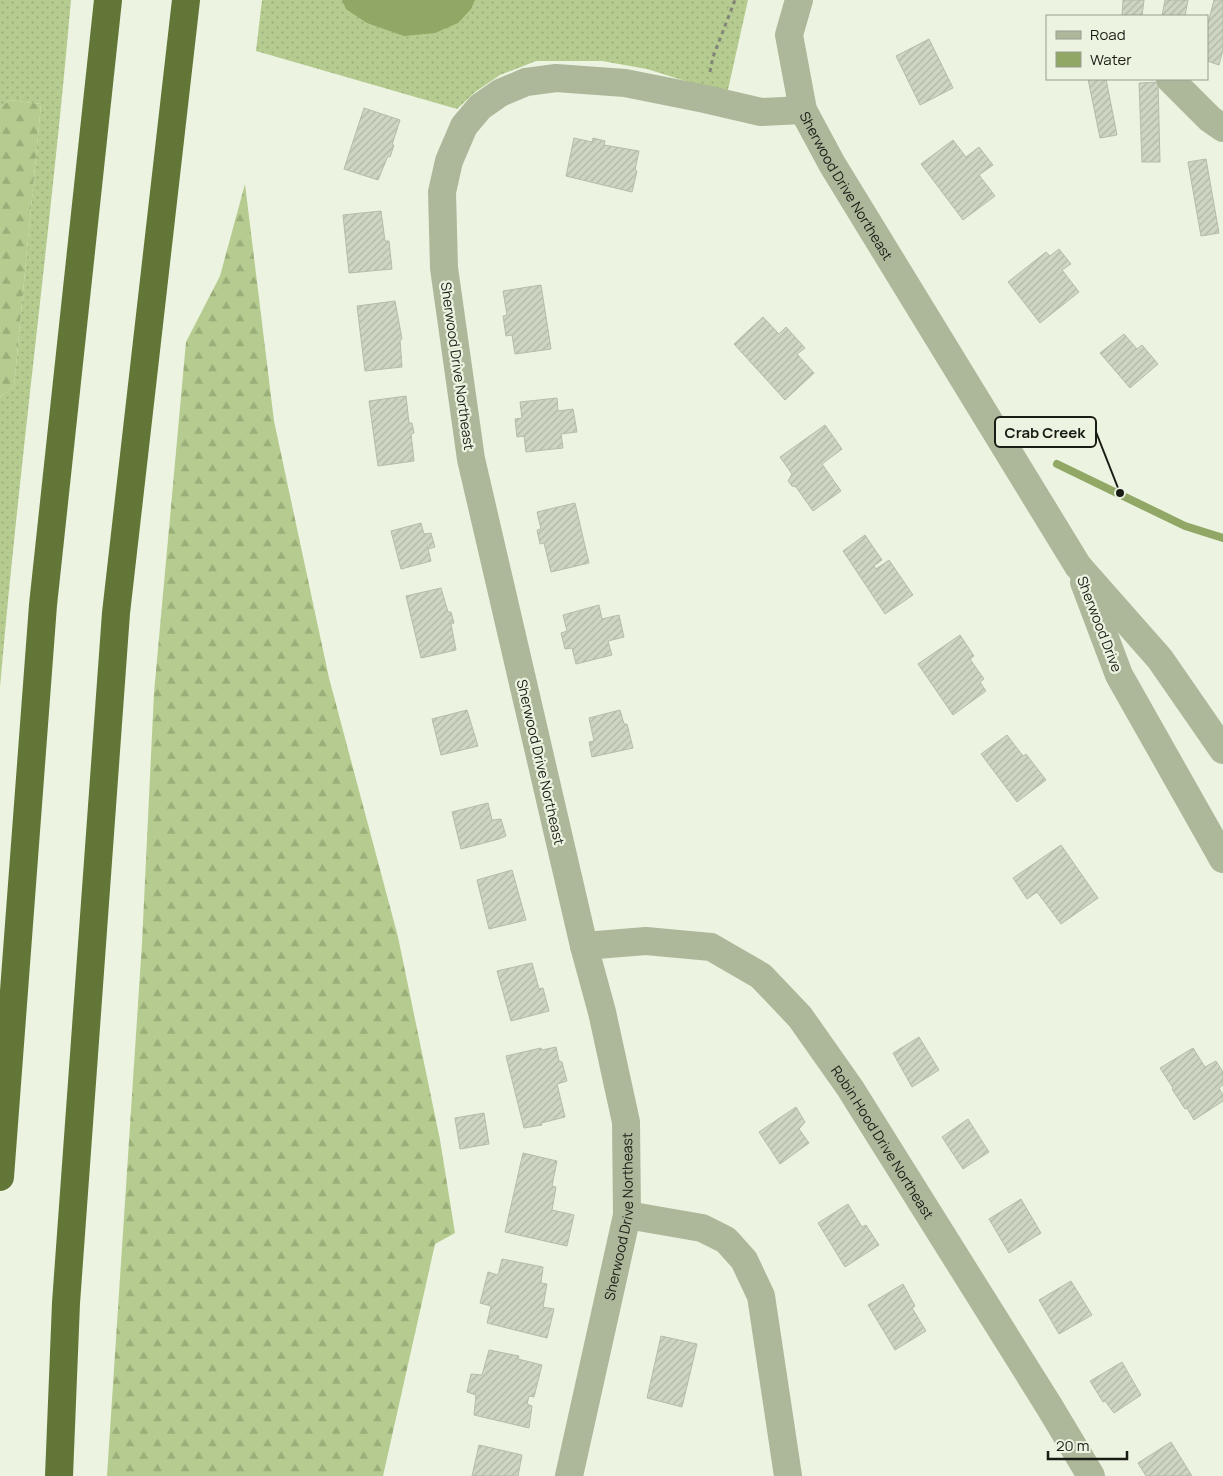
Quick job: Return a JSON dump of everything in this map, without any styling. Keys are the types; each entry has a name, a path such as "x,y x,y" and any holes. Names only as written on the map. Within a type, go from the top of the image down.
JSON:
{"highway":[{"path":"0,1177 43,605 108,0"},
{"path":"58,1476 66,1303 116,614 186,0"}],"street":[{"path":"799,0 789,35 803,110"},
{"name":"Sherwood Drive Northeast","path":"569,1476 627,1215 626,1122 602,1012 584,946 471,459 444,268 442,192 449,161 464,126 480,106 500,93 526,82 556,78 625,83 761,112 803,110 832,164 1078,566"},
{"path":"1171,80 1210,119 1223,128"},
{"name":"Sherwood Drive","path":"1078,566 1160,659 1223,750"},
{"name":"Sherwood Drive","path":"1078,566 1120,675 1223,859"},
{"name":"Robin Hood Drive Northeast","path":"584,946 646,941 712,947 761,976 800,1016 850,1088 1091,1476"},
{"path":"627,1215 702,1228 726,1240 744,1260 761,1296 788,1476"}],"path":[{"path":"705,99 713,57 735,0"}],"green space":[{"path":"0,0 71,0 0,687 0,397 14,387 41,104 9,100 0,108"},
{"path":"262,0 748,0 727,94 647,69 602,61 536,61 500,75 475,92 457,109 256,51"},
{"path":"9,100 41,104 14,387 0,397 0,108"},
{"path":"245,184 274,421 329,678 398,937 440,1140 455,1233 435,1244 383,1476 107,1476 142,943 154,693 186,342 220,276"}],"water":[{"path":"342,0 475,0 471,9 458,23 435,33 404,36 367,23 346,9"}],"building":[{"path":"1123,0 1144,0 1142,15 1122,15"},
{"path":"1165,0 1188,0 1185,15 1162,15"},
{"path":"1214,0 1223,0 1223,50 1219,65 1208,61 1208,23"},
{"path":"929,39 953,88 920,105 896,56"},
{"path":"1088,80 1106,80 1117,135 1100,138"},
{"path":"1158,82 1160,162 1142,162 1139,83"},
{"path":"364,108 400,120 390,157 388,156 378,180 344,169"},
{"path":"574,138 592,142 593,138 605,141 604,145 639,151 632,192 566,176"},
{"path":"953,140 966,157 979,147 993,165 979,175 995,196 963,220 921,164"},
{"path":"1206,159 1219,233 1201,236 1188,162"},
{"path":"381,211 385,241 389,241 392,269 349,273 343,215"},
{"path":"1059,249 1071,264 1062,270 1079,292 1040,323 1008,282 1046,252 1050,256"},
{"path":"541,285 551,349 515,354 512,335 506,336 503,316 507,315 503,291"},
{"path":"395,301 402,339 400,340 402,367 365,371 357,306"},
{"path":"763,317 779,334 786,327 805,348 797,354 814,373 785,400 734,344"},
{"path":"1124,334 1137,349 1142,345 1158,364 1130,388 1100,353"},
{"path":"406,396 409,423 412,423 414,433 411,434 414,461 378,466 369,401"},
{"path":"557,398 558,411 573,409 577,432 561,434 563,448 526,452 524,436 517,437 515,419 522,418 520,402"},
{"path":"825,425 842,449 822,464 841,491 813,511 796,487 792,486 788,481 792,474 780,457"},
{"path":"575,503 589,563 551,572 544,543 540,544 537,530 541,529 537,512"},
{"path":"421,523 424,534 431,533 435,547 428,549 431,561 401,569 391,531"},
{"path":"865,535 882,560 874,566 876,569 889,560 913,595 885,614 843,551"},
{"path":"441,588 448,612 451,612 454,623 451,624 456,650 421,658 406,596"},
{"path":"599,605 602,619 619,615 624,637 608,641 612,655 576,664 572,648 565,649 561,633 567,631 563,615"},
{"path":"960,635 974,656 970,659 984,679 980,682 986,691 953,715 918,664"},
{"path":"467,710 478,746 441,755 432,719"},
{"path":"620,710 624,724 627,724 633,748 592,757 589,742 594,741 589,718"},
{"path":"1007,735 1023,756 1026,754 1046,780 1017,802 981,754"},
{"path":"488,803 492,820 501,819 506,836 461,849 452,812"},
{"path":"1061,845 1098,898 1061,924 1037,892 1027,899 1013,878"},
{"path":"512,870 526,920 489,929 477,880"},
{"path":"532,963 539,989 543,988 549,1011 511,1021 497,971"},
{"path":"919,1037 939,1070 912,1087 893,1053"},
{"path":"556,1047 567,1081 557,1084 565,1117 541,1123 542,1125 524,1128 506,1056 541,1048 542,1050"},
{"path":"1193,1048 1205,1067 1216,1061 1223,1072 1223,1085 1219,1088 1223,1095 1223,1101 1194,1120 1187,1108 1185,1109 1160,1068"},
{"path":"796,1107 805,1122 799,1129 809,1143 780,1164 759,1132"},
{"path":"484,1113 489,1144 460,1149 455,1118"},
{"path":"968,1119 989,1152 963,1169 942,1137"},
{"path":"523,1153 557,1161 552,1186 556,1187 552,1210 574,1215 567,1246 505,1232"},
{"path":"1021,1199 1041,1233 1009,1253 989,1219"},
{"path":"848,1204 862,1227 866,1225 879,1245 845,1267 818,1223"},
{"path":"502,1259 543,1267 541,1283 547,1284 543,1307 554,1309 547,1338 487,1323 491,1306 480,1303 488,1272 498,1275"},
{"path":"1071,1281 1092,1315 1059,1334 1039,1300"},
{"path":"903,1284 915,1306 912,1308 926,1331 895,1350 868,1305"},
{"path":"661,1336 697,1344 682,1407 647,1398"},
{"path":"489,1350 519,1356 518,1359 542,1365 534,1397 529,1396 527,1404 532,1406 529,1428 474,1415 476,1395 467,1392 471,1374 482,1375"},
{"path":"1122,1362 1141,1395 1114,1413 1105,1401 1103,1402 1090,1381"},
{"path":"1171,1442 1192,1476 1146,1476 1138,1463"},
{"path":"479,1445 522,1455 518,1476 472,1476"}],"waterway":[{"path":"1057,464 1185,526 1223,538"}],"place":[{"name":"Crab Creek","path":"1120,493"}]}
